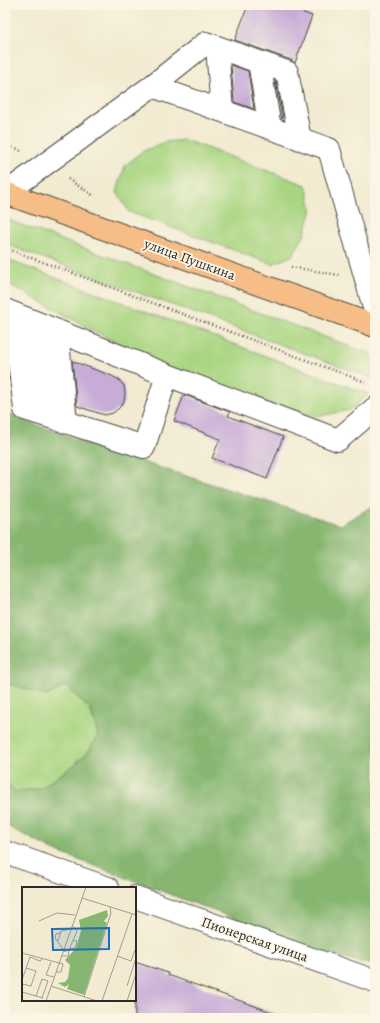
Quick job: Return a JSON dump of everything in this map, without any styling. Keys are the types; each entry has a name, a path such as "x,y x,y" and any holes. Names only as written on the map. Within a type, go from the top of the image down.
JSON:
{"main road":[{"name":"улица Пушкина","path":"5,193 375,326"}],"street":[{"path":"5,193 152,86 206,43 287,72 300,139"},
{"path":"217,47 222,111"},
{"path":"259,62 270,128"},
{"path":"152,86 329,149 375,311"},
{"path":"9,312 167,376 338,440 375,408"},
{"path":"9,312 24,409 144,447 167,376"},
{"path":"35,323 44,415"},
{"path":"57,331 66,422"},
{"path":"5,852 105,887"},
{"name":"Пионерская улица","path":"136,897 375,981"}],"path":[{"path":"5,145 16,148 45,164 98,199"},
{"path":"5,248 375,386"},
{"path":"285,267 366,280"}],"green space":[{"path":"185,140 306,185 312,209 304,236 292,256 272,264 129,212 117,192 125,166 141,152 165,142"},
{"path":"5,219 371,354 374,364 374,377 372,378 5,244"},
{"path":"5,259 368,394 350,410 319,416 248,399 164,369 5,282"},
{"path":"5,411 25,421 152,465 340,525 375,505 375,966 326,953 55,851 5,825 5,781 16,792 41,788 74,765 89,751 98,734 90,709 65,686 46,696 20,687 5,685"},
{"path":"5,685 20,687 46,696 65,686 90,709 98,734 89,751 74,765 41,788 16,792 5,781"}],"building":[{"path":"248,5 282,5 312,16 295,63 291,60 235,40"},
{"path":"231,65 248,71 254,109 234,102"},
{"path":"275,81 283,116 282,119"},
{"path":"5,350 9,380 5,378"},
{"path":"72,361 119,380 124,386 125,394 124,402 119,408 113,413 105,415 77,406"},
{"path":"184,395 230,412 228,416 283,437 267,479 212,458 220,439 174,421"},
{"path":"136,962 280,1015 280,1018 135,1018"}]}
